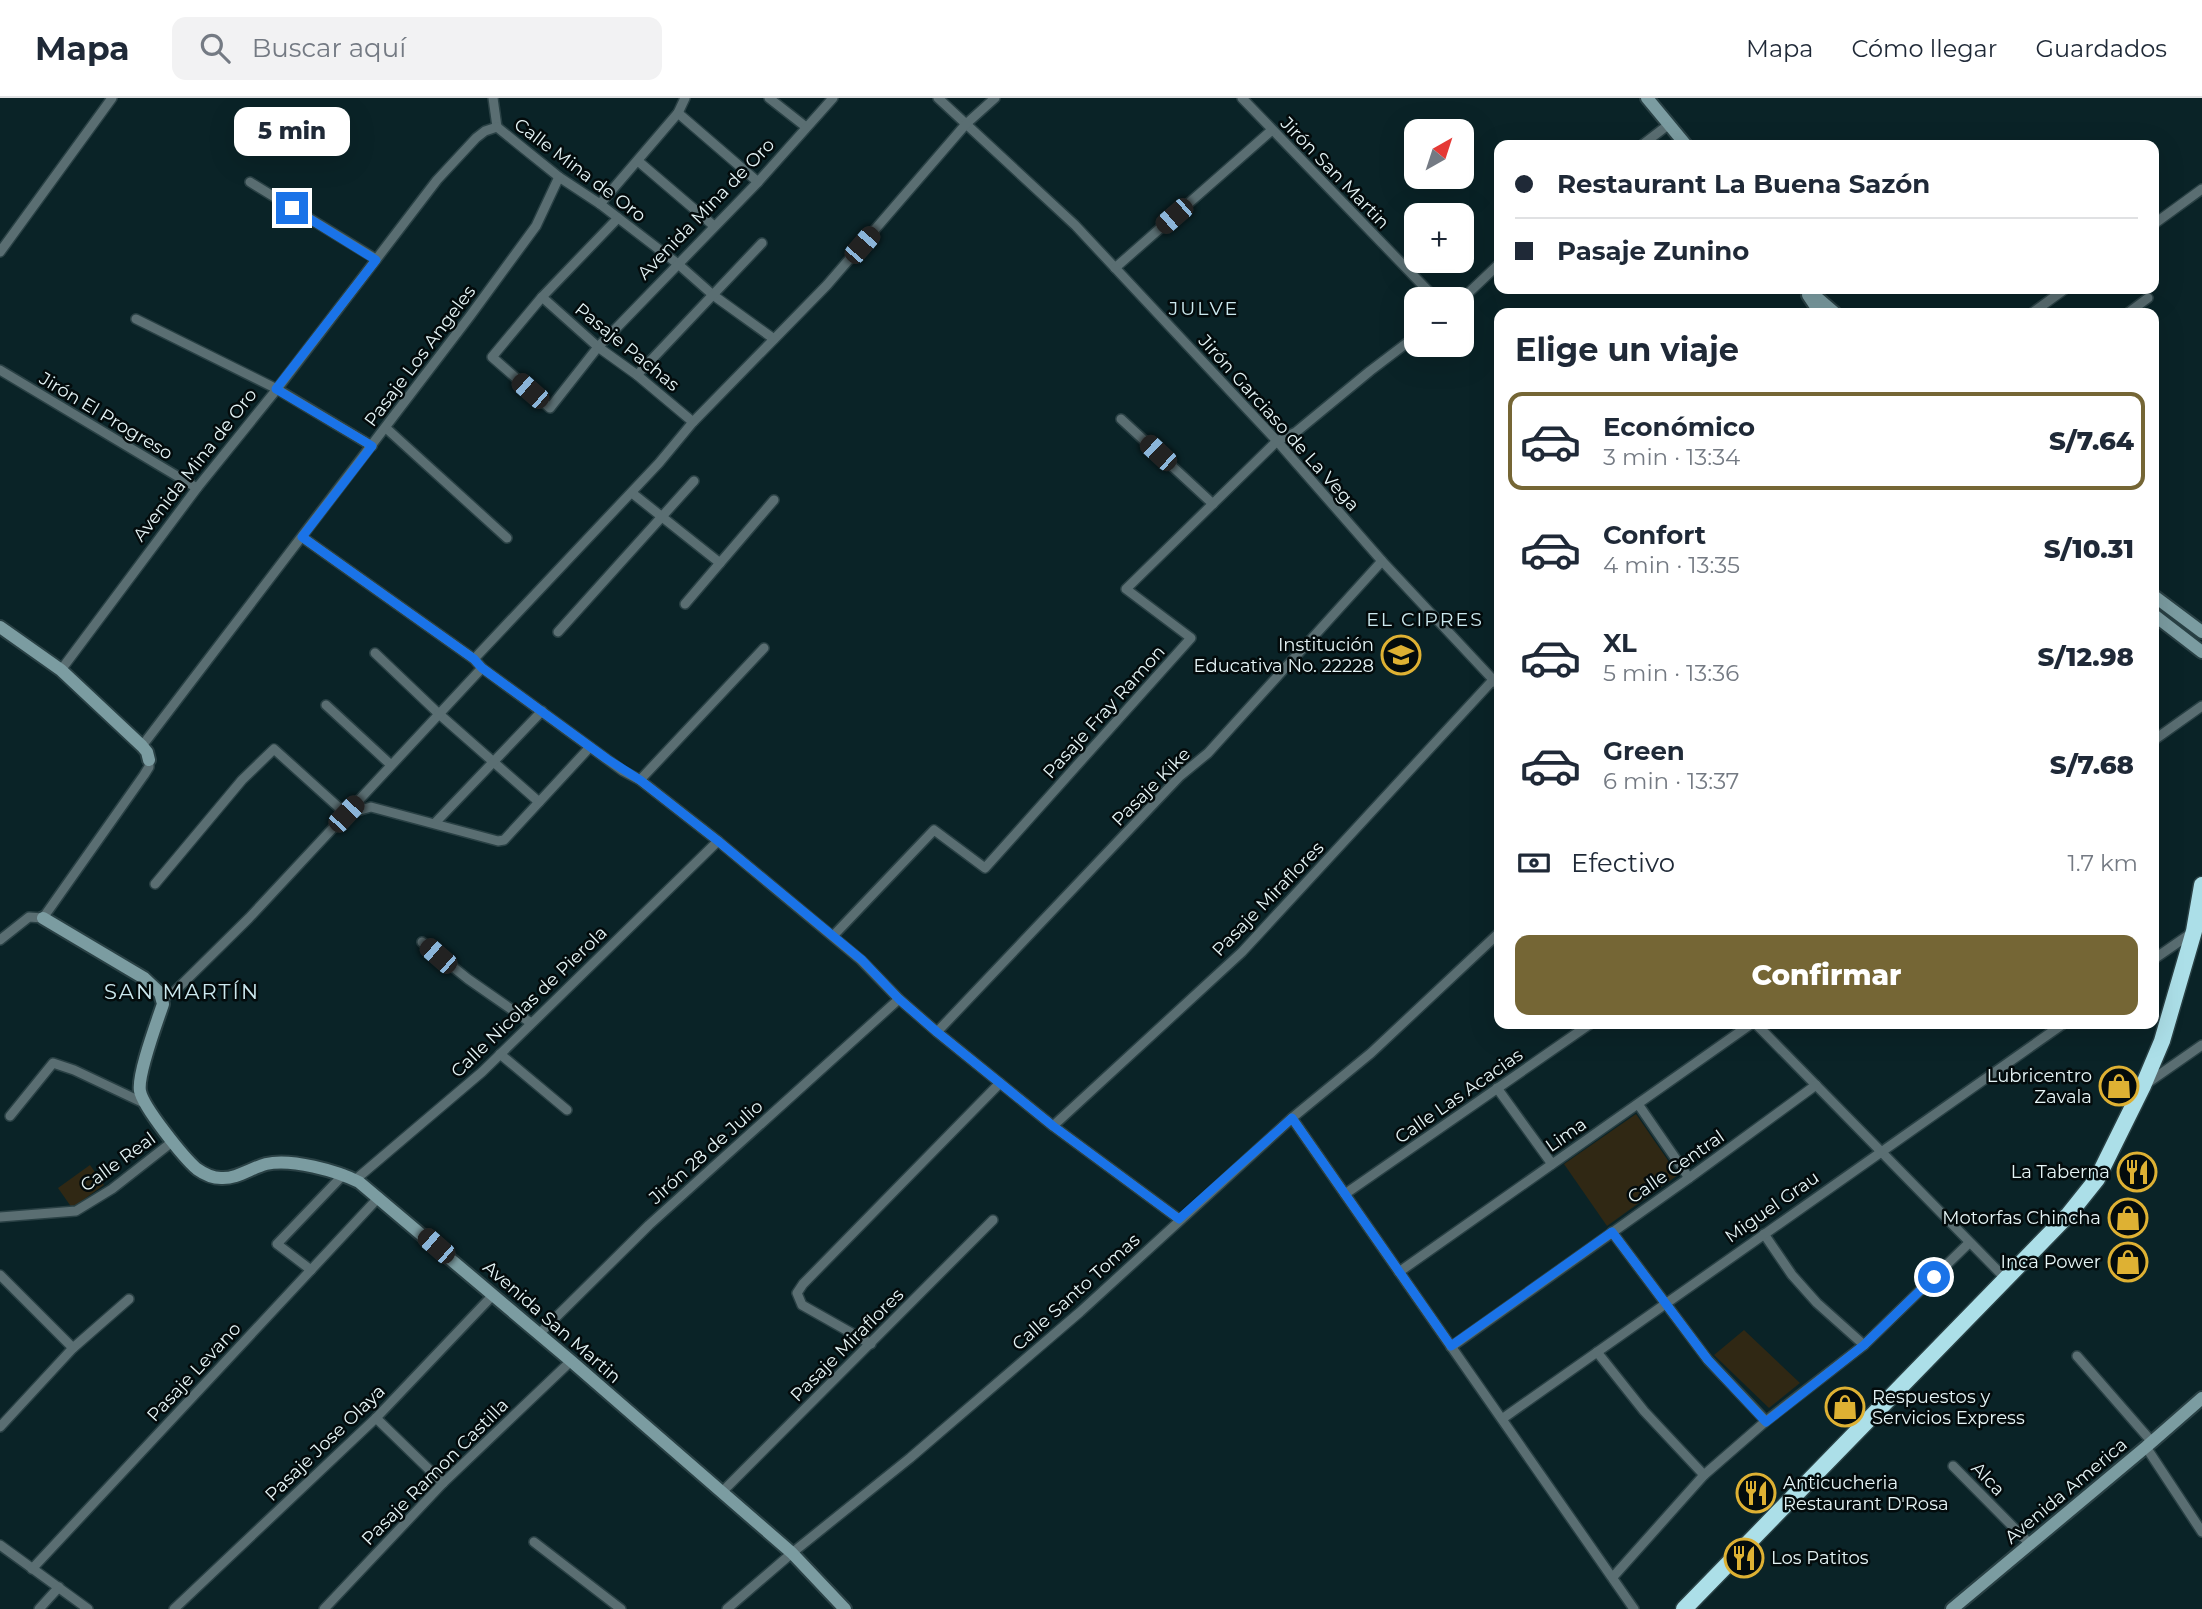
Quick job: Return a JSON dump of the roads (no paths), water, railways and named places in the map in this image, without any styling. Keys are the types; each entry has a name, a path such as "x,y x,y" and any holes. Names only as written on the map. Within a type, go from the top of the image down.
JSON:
{"highway":[{"path":"1684,1609 2069,1214 2097,1179 2162,1041 2198,928 2202,885"}],"street":[{"path":"0,252 4,237 112,98"},
{"path":"493,98 497,127"},
{"path":"600,204 678,113 685,98"},
{"path":"769,98 806,127"},
{"name":"Avenida Mina de Oro","path":"542,297 492,357 550,408 598,347 758,182 833,98"},
{"name":"Jirón Garciaso de La Vega","path":"939,98 1075,226 1115,268 1277,441 1382,561 1494,681"},
{"path":"474,659 632,493 693,422 827,285 967,124 995,98"},
{"name":"Jirón San Martin","path":"1242,98 1424,287"},
{"path":"1647,98 1682,140"},
{"path":"678,113 758,182"},
{"path":"1648,140 1668,125"},
{"name":"Calle Mina de Oro","path":"497,127 559,177 600,204 678,264 713,295 774,339"},
{"name":"Avenida Mina de Oro","path":"61,670 197,488 437,180 476,138 497,127"},
{"path":"1115,268 1272,130"},
{"path":"638,161 714,226"},
{"name":"Pasaje Los Angeles","path":"142,746 386,428 536,226 559,177"},
{"path":"250,182 376,260"},
{"path":"2159,220 2202,189"},
{"path":"542,297 618,218"},
{"path":"637,375 762,243"},
{"path":"1474,288 1494,269"},
{"path":"1812,294 1829,308"},
{"path":"2043,308 2059,294"},
{"name":"Pasaje Pachas","path":"542,297 598,347 637,375 693,422"},
{"path":"2135,308 2148,298"},
{"path":"136,319 276,389 372,446"},
{"name":"Pasaje Fray Ramon","path":"833,936 934,830 985,868 1191,638 1126,590 1277,441 1296,432 1404,345"},
{"name":"Jirón El Progreso","path":"0,370 197,488"},
{"path":"1121,419 1213,504"},
{"path":"386,428 507,538"},
{"path":"558,632 694,481"},
{"path":"632,493 720,563"},
{"path":"685,604 774,500"},
{"path":"302,537 474,659 482,668 590,747 640,780 862,960 899,999 937,1032 1053,1126 1179,1219"},
{"name":"Pasaje Kike","path":"937,1032 1180,776 1208,753 1382,561"},
{"path":"2159,600 2202,632"},
{"path":"2159,619 2202,652"},
{"path":"0,627 61,670 148,752 149,767 144,775 43,918"},
{"path":"640,780 764,648"},
{"path":"375,653 439,714 539,802"},
{"path":"0,940 29,917 43,918 144,978 160,993 162,999 175,991 249,918 482,668"},
{"name":"Pasaje Miraflores","path":"1053,1126 1242,952 1494,685"},
{"path":"326,705 391,765"},
{"path":"2159,736 2202,706"},
{"path":"435,823 542,712"},
{"path":"346,814 371,807 498,841 504,840 590,747"},
{"path":"155,884 242,780 274,749 346,814"},
{"name":"Calle Nicolas de Pierola","path":"311,1270 277,1244 349,1177 481,1072 718,841"},
{"path":"2159,955 2198,928"},
{"name":"Calle Santo Tomas","path":"727,1609 930,1441 1080,1312 1292,1118 1371,1054 1494,938"},
{"path":"422,942 468,979 531,1023"},
{"name":"Avenida San Martin","path":"162,999 163,1004 141,1076 140,1091 172,1142 195,1168 207,1176 222,1178 264,1164 279,1162 349,1177 379,1197 792,1553 845,1609"},
{"name":"Jirón 28 de Julio","path":"540,1334 649,1225 899,999"},
{"name":"Calle Las Acacias","path":"1345,1194 1583,1029"},
{"name":"Lima","path":"1399,1272 1747,1029"},
{"path":"1759,1029 2006,1279"},
{"name":"Miguel Grau","path":"1502,1419 2056,1029"},
{"path":"2143,1086 2201,1044"},
{"path":"500,1054 567,1110"},
{"path":"10,1116 53,1063 146,1104"},
{"path":"871,1344 802,1305 797,1293 1000,1083"},
{"name":"Calle Central","path":"1451,1346 1816,1085"},
{"path":"1497,1088 1552,1164"},
{"path":"1638,1104 1689,1178"},
{"path":"1292,1118 1634,1609"},
{"name":"Calle Real","path":"0,1217 76,1211 113,1189 172,1142"},
{"name":"Pasaje Levano","path":"32,1569 379,1197"},
{"name":"Pasaje Miraflores","path":"722,1492 993,1220"},
{"path":"1612,1232 1708,1360 1766,1422"},
{"path":"1764,1234 1792,1275 1817,1303 1864,1345"},
{"path":"1613,1577 1704,1475 1864,1345 1969,1242"},
{"path":"0,1275 73,1348"},
{"name":"Pasaje Jose Olaya","path":"174,1609 376,1418 494,1295"},
{"path":"0,1427 73,1348 129,1300"},
{"path":"1597,1352 1644,1412 1704,1475"},
{"path":"2077,1356 2149,1444 2202,1532"},
{"name":"Pasaje Ramon Castilla","path":"324,1609 443,1483 571,1361"},
{"name":"Avenida America","path":"1952,1609 2202,1398"},
{"path":"376,1418 443,1483"},
{"name":"Alca","path":"1953,1466 2030,1544"},
{"path":"534,1542 621,1609"},
{"path":"0,1545 88,1609"},
{"path":"39,1609 59,1587"}],"place":[{"name":"Institución Educativa No. 22228","path":"1401,655"},
{"name":"Lubricentro Zavala","path":"2119,1086"},
{"name":"La Taberna","path":"2137,1172"},
{"name":"Motorfas Chincha","path":"2128,1218"},
{"name":"Inca Power","path":"2128,1262"},
{"name":"Respuestos y Servicios Express","path":"1845,1407"},
{"name":"Anticucheria Restaurant D'Rosa","path":"1756,1493"},
{"name":"Los Patitos","path":"1744,1558"}],"district":[{"name":"JULVE","path":"1204,308"},
{"name":"EL CIPRES","path":"1425,619"},
{"name":"SAN MARTÍN","path":"182,992"}]}
